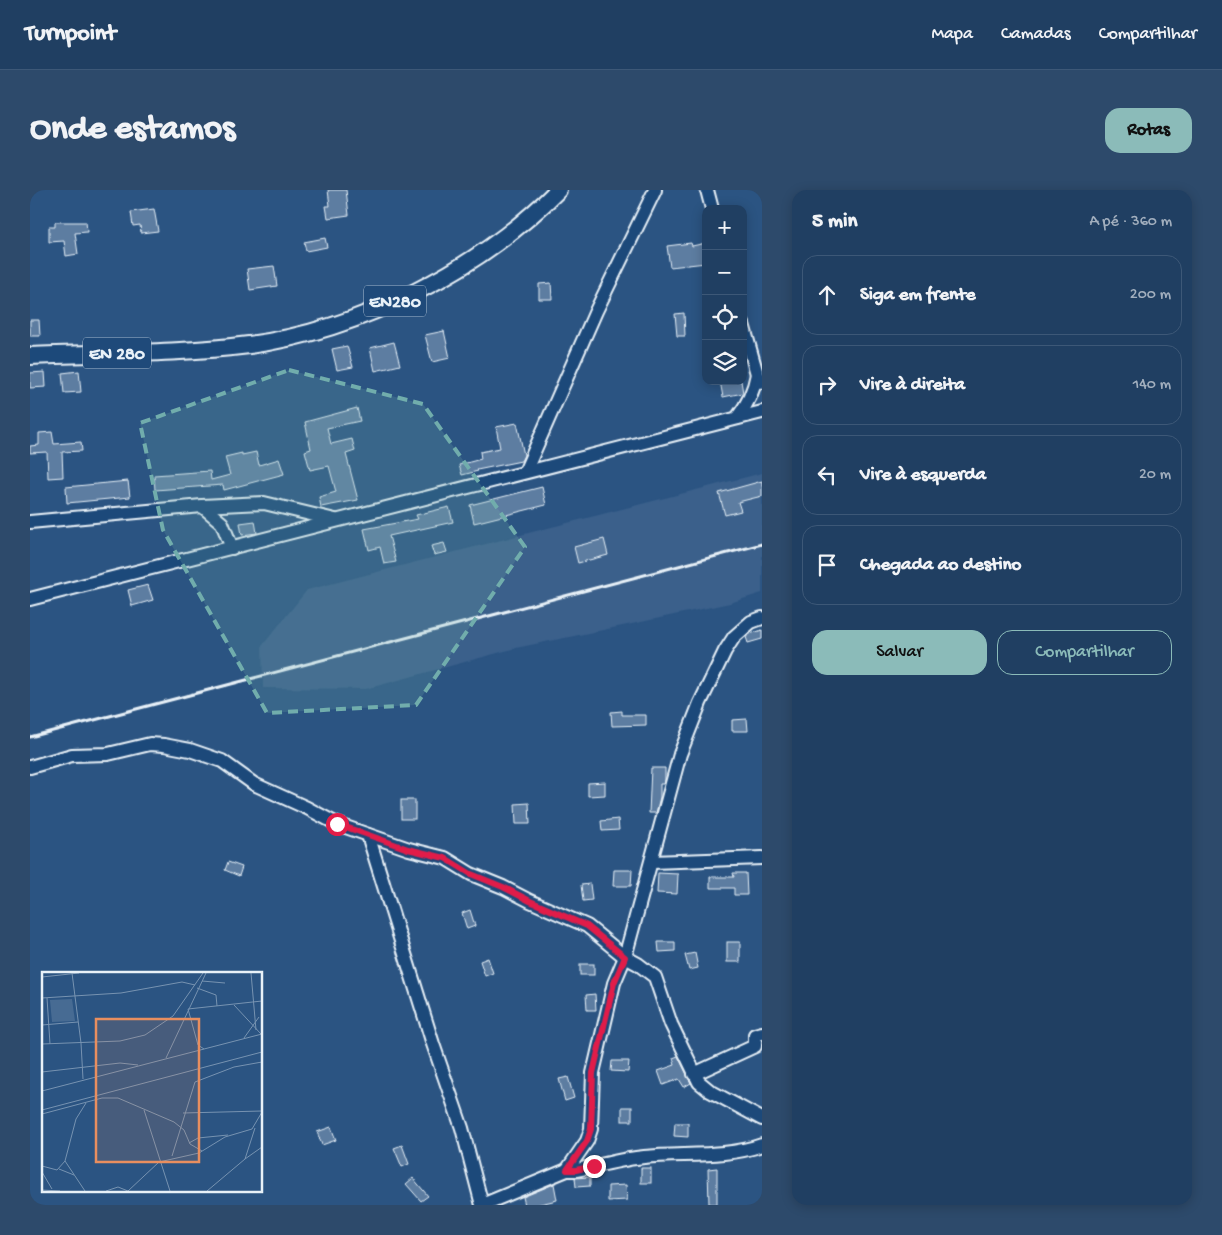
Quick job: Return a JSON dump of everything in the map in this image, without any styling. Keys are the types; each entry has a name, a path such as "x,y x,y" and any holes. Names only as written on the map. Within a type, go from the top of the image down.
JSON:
{"main road":[{"name":"EN280","path":"204,349 295,337 337,324 423,288 471,260 521,224 558,190"},
{"name":"EN 280","path":"30,356 204,349"}],"street":[{"path":"525,472 596,311 655,190"},
{"path":"706,190 711,205"},
{"path":"737,418 747,405 759,378 747,338"},
{"path":"30,600 762,412"},
{"path":"30,522 202,506 264,503 337,521"},
{"path":"202,506 222,523 232,548"},
{"path":"567,1170 587,1141 591,1129 593,1073 614,983 625,957 680,754 700,703 734,637 751,622 762,618"},
{"path":"30,767 72,755 108,754 150,744 190,750 222,761 254,784 337,824 408,849 445,858 471,874 587,926 625,957 655,977 671,1024 699,1082 710,1091 762,1119"},
{"path":"368,835 433,1044 462,1128 482,1205 567,1170 644,1157 732,1151 762,1145"},
{"path":"652,862 762,858"},
{"path":"694,1074 755,1046 755,1035 762,1034"}],"highlighted area":[{"path":"289,370 423,404 525,547 416,705 267,713 163,530 140,423"}],"shaded area":[{"path":"762,473 762,593 730,603 516,648 366,689 263,688 262,646 307,590"}],"building":[{"path":"328,190 346,190 349,215 328,218 326,206 330,206"},
{"path":"154,209 158,231 141,233 140,225 133,226 131,212"},
{"path":"55,222 86,222 87,232 75,233 78,254 66,256 64,241 49,242 49,227 55,227"},
{"path":"325,238 327,247 306,251 304,242"},
{"path":"691,243 692,246 702,244 702,263 670,267 667,246"},
{"path":"274,266 277,286 250,290 247,269"},
{"path":"551,283 552,299 539,299 539,284"},
{"path":"684,313 685,336 677,336 675,314"},
{"path":"30,320 39,320 40,336 30,336"},
{"path":"444,331 450,358 432,362 425,335"},
{"path":"394,342 400,365 375,371 370,348"},
{"path":"347,346 353,367 337,370 332,349"},
{"path":"79,371 81,392 64,393 62,373"},
{"path":"45,372 46,387 30,388 30,373"},
{"path":"721,385 742,385 743,393 723,397"},
{"path":"357,408 360,421 327,428 331,444 352,439 355,451 346,454 358,500 321,507 319,497 336,492 329,466 310,470 305,451 311,449 305,422"},
{"path":"517,423 524,455 521,461 462,475 459,465 481,459 480,452 500,448 496,427"},
{"path":"52,432 54,444 81,442 82,451 62,452 63,477 48,478 47,452 30,453 30,446 39,445 39,433"},
{"path":"256,452 259,465 279,459 284,474 224,490 223,485 155,490 154,475 210,471 211,480 230,475 225,457"},
{"path":"128,481 130,497 67,503 66,487"},
{"path":"762,481 762,496 738,502 741,511 725,515 719,493"},
{"path":"542,487 546,505 474,523 470,505"},
{"path":"449,507 453,522 389,536 396,562 384,564 380,547 369,550 364,529 418,519 416,515"},
{"path":"255,521 257,533 242,535 240,523"},
{"path":"604,539 608,555 578,563 574,547"},
{"path":"444,543 447,552 434,555 431,546"},
{"path":"148,585 153,600 132,606 128,590"},
{"path":"762,630 762,639 748,643 746,637"},
{"path":"622,711 622,715 646,715 646,725 612,726 611,712"},
{"path":"747,719 748,731 732,731 732,720"},
{"path":"651,768 665,768 665,780 663,784 660,784 660,797 656,813 649,813"},
{"path":"605,782 605,795 588,796 588,783"},
{"path":"401,800 415,800 415,819 401,819"},
{"path":"529,803 530,824 516,824 515,804"},
{"path":"618,819 619,830 602,831 601,821"},
{"path":"228,862 242,867 239,876 225,870"},
{"path":"614,870 632,870 631,886 613,886"},
{"path":"658,873 678,874 677,894 657,893"},
{"path":"733,873 746,873 747,895 734,895 734,888 710,888 710,877 734,877"},
{"path":"590,884 592,900 583,901 581,885"},
{"path":"470,910 475,926 467,929 462,913"},
{"path":"658,942 675,942 675,951 659,952"},
{"path":"727,942 740,942 740,962 727,962"},
{"path":"695,953 698,968 689,970 685,955"},
{"path":"488,958 493,973 485,976 480,961"},
{"path":"580,964 594,964 594,975 580,975"},
{"path":"595,994 596,1010 587,1010 586,995"},
{"path":"678,1056 691,1083 684,1087 679,1079 663,1085 658,1071 675,1065 673,1058"},
{"path":"612,1061 629,1061 628,1072 611,1071"},
{"path":"568,1077 574,1098 565,1101 559,1079"},
{"path":"622,1107 632,1107 632,1121 622,1121"},
{"path":"675,1123 688,1123 688,1137 674,1136"},
{"path":"331,1127 336,1140 322,1145 317,1132"},
{"path":"402,1145 409,1164 402,1167 394,1148"},
{"path":"641,1168 651,1168 651,1183 641,1183"},
{"path":"717,1168 717,1204 709,1204 708,1169"},
{"path":"590,1177 590,1186 576,1187 575,1178"},
{"path":"413,1178 428,1196 421,1201 406,1184"},
{"path":"554,1184 557,1200 536,1205 525,1205 523,1197"},
{"path":"626,1185 627,1200 608,1201 608,1186"}],"railway":[{"path":"30,737 762,544"}],"route":[{"path":"337,824 408,849 445,858 471,874 587,926 625,957 614,983 596,1056 591,1102 591,1129 587,1141 567,1170 594,1166"}]}
